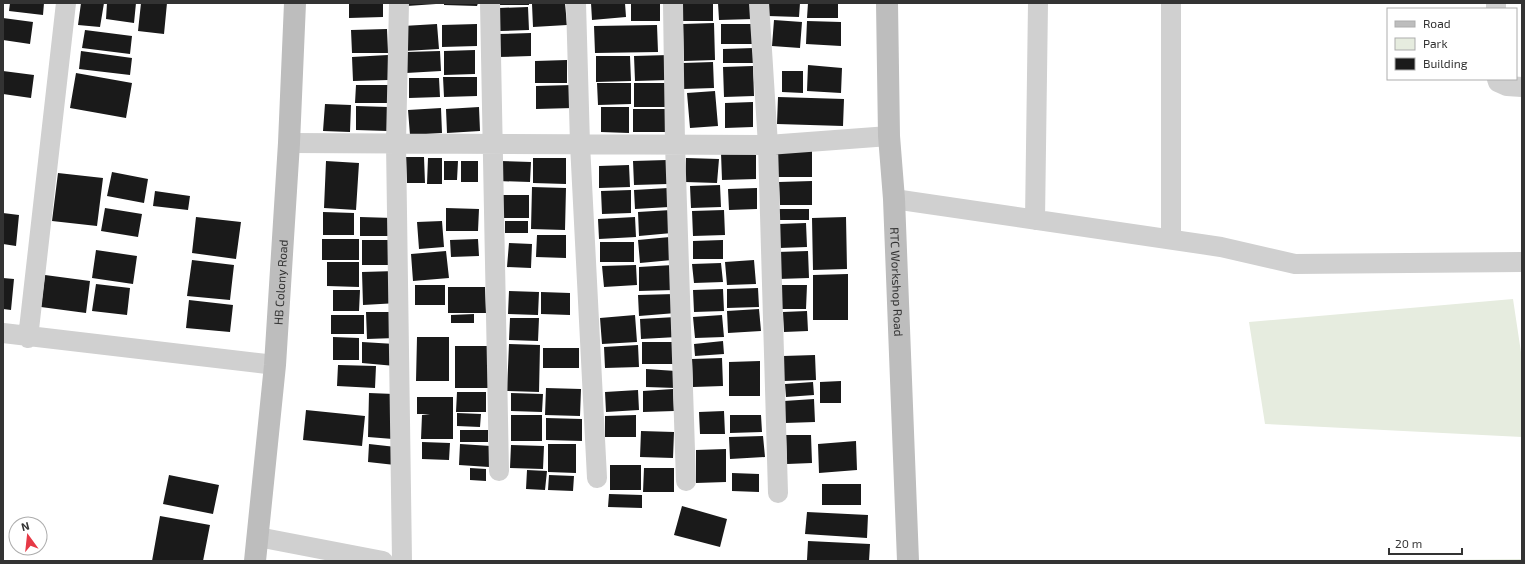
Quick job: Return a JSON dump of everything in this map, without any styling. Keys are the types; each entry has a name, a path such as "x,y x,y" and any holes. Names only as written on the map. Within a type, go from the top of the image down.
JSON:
{"street":[{"path":"28,338 66,3"},
{"name":"HB Colony Road","path":"255,561 275,365 289,143 295,3"},
{"path":"399,3 396,143 402,561"},
{"path":"490,3 499,471"},
{"path":"576,3 580,144 597,478"},
{"path":"673,3 675,144 686,481"},
{"path":"759,3 768,144 778,492"},
{"name":"RTC Workshop Road","path":"888,3 889,136 894,199 908,561"},
{"path":"1035,220 1038,3"},
{"path":"1170,239 1171,3"},
{"path":"1497,80 1498,82 1507,86 1522,87"},
{"path":"289,143 768,144 889,136"},
{"path":"894,199 1221,247 1295,264 1522,262"},
{"path":"3,333 28,338 275,365"},
{"path":"258,537 383,561"}],"green space":[{"path":"1513,299 1522,359 1522,437 1265,424 1249,322"},
{"path":"1522,559 1522,561 1437,561 1437,560"}],"building":[{"path":"10,3 44,3 43,15 9,11"},
{"path":"81,3 104,3 100,27 78,25"},
{"path":"107,3 136,3 134,23 106,19"},
{"path":"141,3 167,3 164,34 138,31"},
{"path":"349,3 383,3 383,17 349,18"},
{"path":"407,3 436,3 436,4 407,6"},
{"path":"444,3 478,3 477,6 444,5"},
{"path":"496,3 529,3 529,5 496,5"},
{"path":"565,3 567,25 533,27 532,4"},
{"path":"591,3 625,3 626,17 592,20"},
{"path":"631,3 660,3 660,21 631,21"},
{"path":"683,3 713,3 713,21 683,21"},
{"path":"718,3 754,3 754,19 719,20"},
{"path":"768,3 800,3 799,17 768,16"},
{"path":"808,3 838,3 838,18 807,18"},
{"path":"528,7 529,30 500,31 499,8"},
{"path":"3,18 33,22 30,44 3,40"},
{"path":"774,20 802,22 800,48 772,46"},
{"path":"807,21 841,22 841,46 806,44"},
{"path":"714,23 715,60 684,61 683,24"},
{"path":"437,24 439,49 404,51 403,26"},
{"path":"477,24 477,46 442,47 442,25"},
{"path":"721,24 754,24 754,44 721,44"},
{"path":"657,25 658,52 595,53 594,26"},
{"path":"387,29 388,53 352,53 351,30"},
{"path":"85,30 132,36 130,54 82,48"},
{"path":"531,33 531,56 498,57 498,34"},
{"path":"754,48 754,63 723,63 723,49"},
{"path":"475,50 475,74 444,75 444,51"},
{"path":"81,51 132,58 130,75 79,69"},
{"path":"440,51 441,71 406,73 406,52"},
{"path":"388,55 389,80 353,81 352,57"},
{"path":"669,55 669,80 635,81 634,56"},
{"path":"596,56 630,56 631,81 596,82"},
{"path":"567,60 567,83 535,83 535,61"},
{"path":"713,62 714,88 683,89 683,63"},
{"path":"808,65 842,68 841,93 807,91"},
{"path":"753,66 754,96 724,97 723,67"},
{"path":"3,71 34,75 31,98 3,94"},
{"path":"782,71 803,71 803,93 782,92"},
{"path":"76,73 132,83 126,118 70,108"},
{"path":"443,77 477,77 477,96 444,97"},
{"path":"409,78 439,78 440,97 409,98"},
{"path":"597,83 631,83 631,104 598,105"},
{"path":"634,83 669,83 669,107 634,107"},
{"path":"356,85 390,85 389,103 355,103"},
{"path":"572,85 573,108 536,109 536,86"},
{"path":"715,91 718,126 690,128 687,93"},
{"path":"778,97 844,99 843,126 777,124"},
{"path":"753,102 753,127 725,128 725,103"},
{"path":"325,104 351,105 350,132 323,131"},
{"path":"356,106 388,107 387,131 356,130"},
{"path":"479,107 480,131 447,133 446,109"},
{"path":"601,107 629,107 629,133 601,132"},
{"path":"441,108 442,133 410,135 408,110"},
{"path":"633,109 667,109 667,132 633,132"},
{"path":"775,149 812,149 812,177 775,177"},
{"path":"756,152 756,179 722,180 721,153"},
{"path":"406,157 424,157 425,183 407,183"},
{"path":"428,158 442,158 442,184 427,184"},
{"path":"533,158 566,158 566,184 533,183"},
{"path":"686,158 719,159 717,183 685,182"},
{"path":"667,160 668,184 634,185 633,161"},
{"path":"326,161 359,163 356,210 324,208"},
{"path":"444,161 458,161 457,180 444,180"},
{"path":"461,161 478,161 478,182 461,182"},
{"path":"499,161 531,162 530,182 498,181"},
{"path":"629,165 630,187 599,188 599,166"},
{"path":"112,172 148,179 144,203 107,196"},
{"path":"58,173 103,178 97,226 52,221"},
{"path":"812,181 812,205 780,205 779,182"},
{"path":"720,185 721,207 691,208 690,186"},
{"path":"532,187 566,188 565,230 531,229"},
{"path":"668,188 669,207 635,209 634,190"},
{"path":"757,188 757,209 729,210 728,189"},
{"path":"631,190 631,213 602,214 601,191"},
{"path":"155,191 190,196 188,210 153,206"},
{"path":"503,195 529,195 529,218 503,218"},
{"path":"105,208 142,214 138,237 101,231"},
{"path":"446,208 479,209 478,231 446,231"},
{"path":"779,209 809,209 809,220 779,220"},
{"path":"671,210 672,233 639,236 638,212"},
{"path":"724,210 725,235 693,236 692,211"},
{"path":"323,212 354,213 354,235 323,235"},
{"path":"3,213 19,215 16,246 3,244"},
{"path":"196,217 241,222 236,259 192,253"},
{"path":"360,217 393,218 392,236 360,236"},
{"path":"635,217 636,237 599,239 598,219"},
{"path":"846,217 847,269 813,270 812,218"},
{"path":"442,221 444,247 419,249 417,222"},
{"path":"505,221 528,221 528,233 505,233"},
{"path":"806,223 807,247 779,248 779,224"},
{"path":"537,235 566,235 566,258 536,257"},
{"path":"670,237 672,260 640,263 638,240"},
{"path":"322,239 359,239 359,260 322,260"},
{"path":"478,239 479,256 451,257 450,240"},
{"path":"362,240 391,240 391,265 362,265"},
{"path":"723,240 723,259 693,259 693,241"},
{"path":"600,242 634,242 634,262 600,262"},
{"path":"509,243 532,244 531,268 507,267"},
{"path":"96,250 137,256 133,284 92,278"},
{"path":"446,251 449,278 413,281 411,254"},
{"path":"808,251 809,278 778,279 777,252"},
{"path":"192,260 234,265 230,300 187,296"},
{"path":"754,260 756,284 727,285 725,262"},
{"path":"327,262 359,262 359,287 327,286"},
{"path":"721,263 723,282 694,283 692,264"},
{"path":"636,265 637,285 604,287 602,266"},
{"path":"673,265 674,290 639,291 639,267"},
{"path":"396,271 398,303 363,305 362,272"},
{"path":"848,274 848,320 813,320 813,275"},
{"path":"45,275 90,281 86,313 41,307"},
{"path":"3,278 14,279 11,310 3,309"},
{"path":"96,284 130,288 127,315 92,311"},
{"path":"415,285 445,285 445,305 415,305"},
{"path":"782,285 807,285 806,309 782,309"},
{"path":"448,287 485,287 486,313 448,313"},
{"path":"758,288 759,307 727,308 727,289"},
{"path":"723,289 724,311 694,312 693,290"},
{"path":"333,290 360,290 359,311 333,311"},
{"path":"509,291 539,292 538,315 508,314"},
{"path":"541,292 570,293 570,315 541,314"},
{"path":"675,294 676,313 639,316 638,295"},
{"path":"189,300 233,305 230,332 186,328"},
{"path":"759,309 761,331 728,333 727,311"},
{"path":"807,311 808,331 784,332 783,312"},
{"path":"366,312 395,312 395,338 367,339"},
{"path":"474,314 474,323 451,323 451,315"},
{"path":"331,315 364,315 364,334 331,334"},
{"path":"635,315 637,342 602,344 600,318"},
{"path":"722,315 724,337 695,338 693,317"},
{"path":"676,317 677,337 641,339 640,319"},
{"path":"510,318 539,318 538,341 509,340"},
{"path":"333,337 359,338 359,360 333,360"},
{"path":"417,337 449,337 449,381 416,381"},
{"path":"723,341 724,354 695,356 694,344"},
{"path":"362,342 395,344 395,366 362,363"},
{"path":"642,342 679,342 679,364 642,364"},
{"path":"509,344 540,345 539,392 507,391"},
{"path":"638,345 639,367 605,368 604,347"},
{"path":"455,346 488,346 488,388 455,388"},
{"path":"543,348 579,348 579,368 543,368"},
{"path":"815,355 816,380 783,381 783,356"},
{"path":"722,358 723,386 693,387 692,359"},
{"path":"760,361 760,396 729,396 729,362"},
{"path":"338,365 376,366 375,388 337,386"},
{"path":"646,369 676,371 676,388 646,387"},
{"path":"841,381 841,403 820,403 820,382"},
{"path":"813,382 814,395 786,397 785,384"},
{"path":"546,388 581,389 580,416 545,415"},
{"path":"673,389 674,411 643,412 643,391"},
{"path":"638,390 639,410 606,412 605,392"},
{"path":"457,392 486,392 486,412 456,412"},
{"path":"369,393 394,394 393,439 368,437"},
{"path":"511,393 543,394 542,412 511,411"},
{"path":"417,397 453,397 453,439 421,439 422,415 430,414 417,414"},
{"path":"814,399 815,422 785,423 784,401"},
{"path":"306,410 365,416 362,446 303,440"},
{"path":"724,411 725,434 700,434 699,412"},
{"path":"457,413 481,414 480,427 457,426"},
{"path":"511,415 542,415 542,441 511,441"},
{"path":"636,415 636,437 605,437 605,416"},
{"path":"730,415 761,415 762,432 730,433"},
{"path":"546,418 582,419 582,441 546,440"},
{"path":"460,430 488,430 488,442 460,442"},
{"path":"641,431 674,432 673,458 640,457"},
{"path":"786,435 811,435 812,463 787,464"},
{"path":"763,436 765,457 730,459 729,437"},
{"path":"856,441 857,470 819,473 818,444"},
{"path":"422,442 450,443 449,460 422,459"},
{"path":"369,444 396,447 395,465 368,462"},
{"path":"460,444 491,446 489,467 459,465"},
{"path":"548,444 576,444 576,473 548,472"},
{"path":"511,445 544,446 543,469 510,468"},
{"path":"726,449 726,482 696,483 696,450"},
{"path":"610,465 641,465 641,490 610,490"},
{"path":"470,468 486,469 486,481 470,480"},
{"path":"644,468 674,468 674,492 643,492"},
{"path":"527,470 547,471 545,490 526,489"},
{"path":"732,473 759,474 759,492 732,491"},
{"path":"169,475 219,485 213,514 163,504"},
{"path":"549,475 574,476 573,491 548,490"},
{"path":"822,484 861,484 861,505 822,505"},
{"path":"609,494 642,495 642,508 608,507"},
{"path":"682,506 727,519 720,547 674,535"},
{"path":"807,512 868,515 867,538 805,534"},
{"path":"160,516 210,525 203,561 152,561"},
{"path":"808,541 870,544 869,561 807,560"}]}
